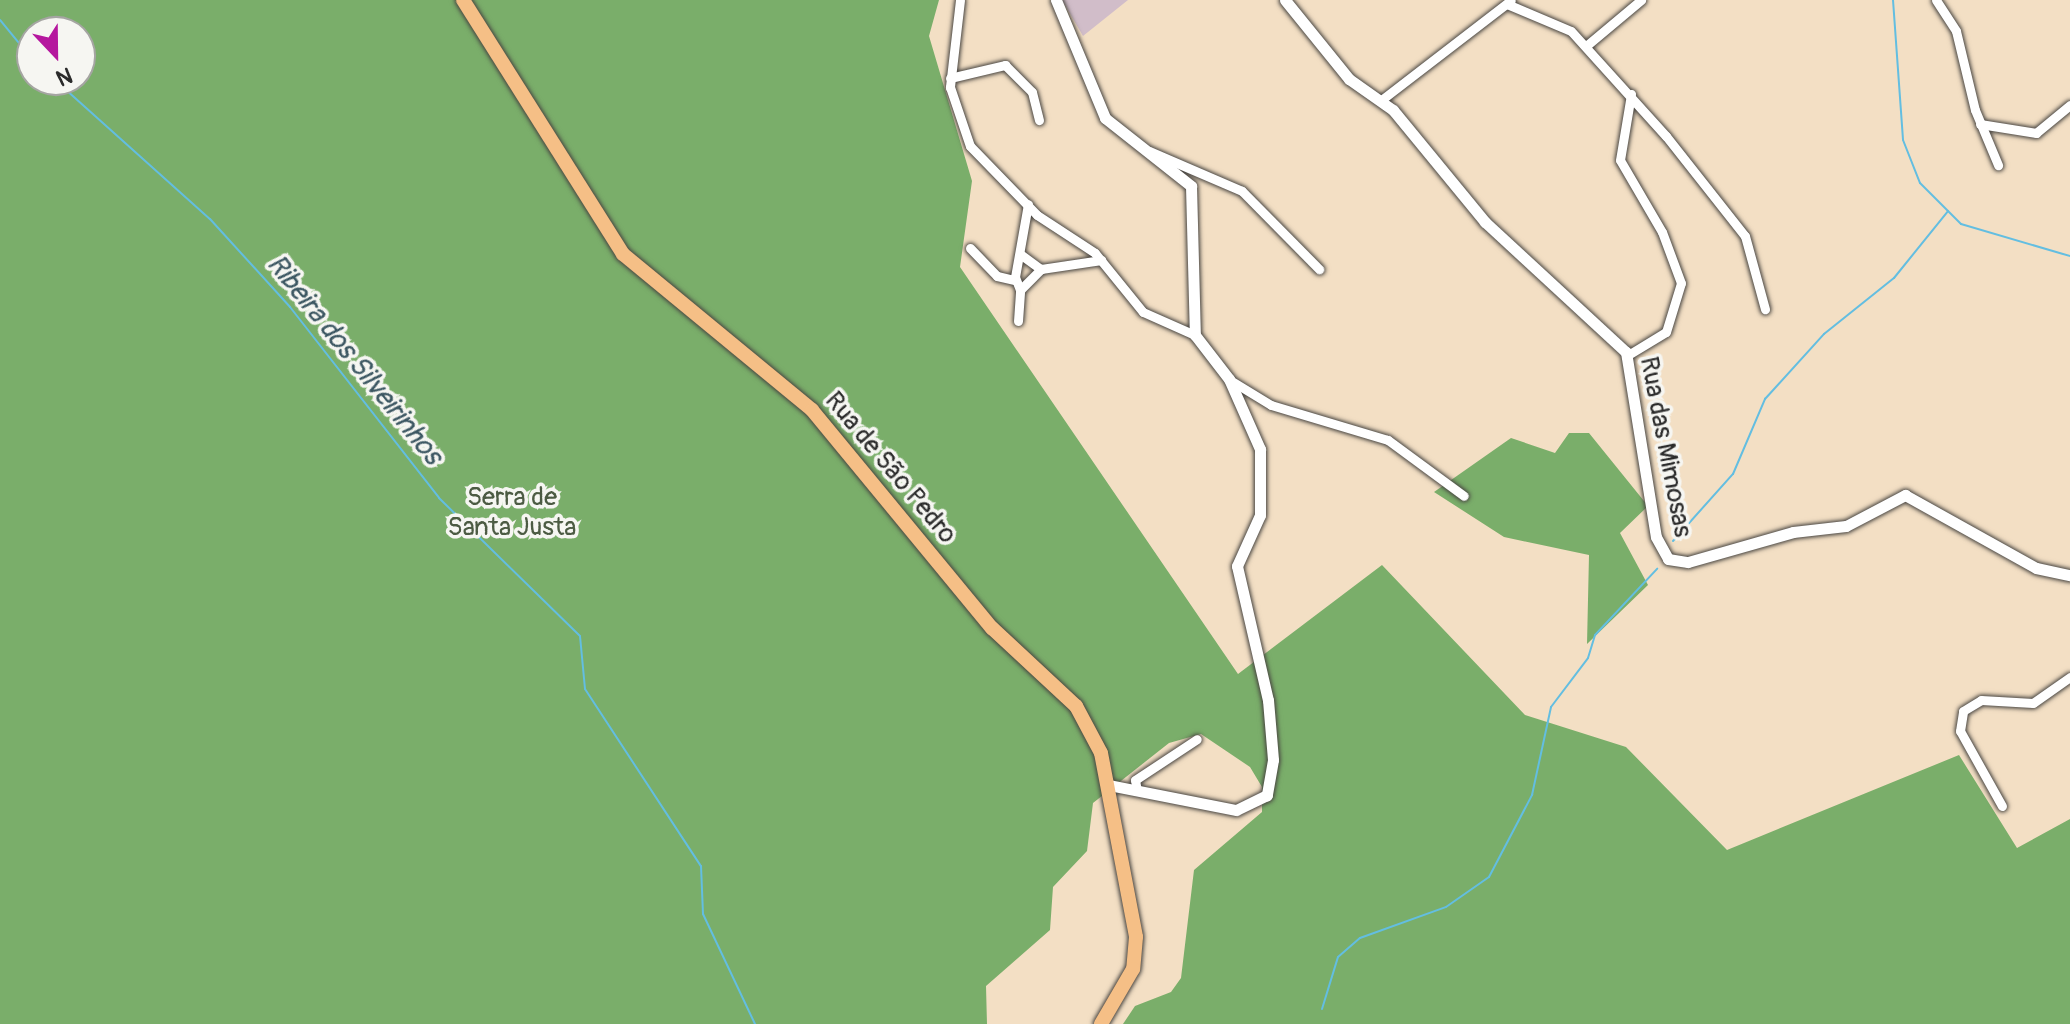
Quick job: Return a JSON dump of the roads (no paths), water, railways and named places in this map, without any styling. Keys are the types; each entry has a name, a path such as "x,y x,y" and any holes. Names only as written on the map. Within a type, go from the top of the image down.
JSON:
{"main road":[{"name":"Rua de São Pedro","path":"463,0 623,254 812,410 992,628 1076,706 1109,790 1136,954 1101,1024"}],"street":[{"path":"960,0 950,78 970,146 1028,204 1101,260 1143,312 1195,335 1229,379 1260,449 1260,515 1237,566 1268,700 1271,780 1260,804 1236,810 1137,791 1109,790"},
{"path":"1056,0 1105,118 1191,186 1195,335"},
{"name":"Rua das Mimosas","path":"1285,0 1349,79 1380,101 1485,222 1628,355 1656,537 1674,562 1846,526 1905,495 2036,568 2070,575"},
{"path":"1586,46 1641,0"},
{"path":"1380,101 1509,2 1560,24 1586,46 1631,94 1735,219 1765,309"},
{"path":"1941,2 1962,48 1980,124 1998,165"},
{"path":"950,78 1005,65 1032,92 1039,120"},
{"path":"1628,355 1666,332 1681,283 1662,232 1620,160 1631,94"},
{"path":"1980,124 2036,133 2070,105"},
{"path":"1149,151 1242,191 1319,269"},
{"path":"1018,321 1017,285 1028,204"},
{"path":"970,248 997,276 1017,285"},
{"path":"1020,254 1041,269"},
{"path":"1017,285 1041,269 1101,260"},
{"path":"1229,379 1271,405 1388,440 1464,496"},
{"path":"2002,806 1960,731 1963,711 1981,700 2033,703 2070,677"},
{"path":"1137,791 1135,780 1197,739"}],"waterway":[{"path":"1893,0 1903,140 1920,183 1961,224 2070,256"},
{"name":"Ribeira dos Silveirinhos","path":"0,20 16,40"},
{"name":"Ribeira dos Silveirinhos","path":"73,96 210,219 290,307 439,498 580,636 585,689 701,866 703,914 755,1024"},
{"path":"1673,541 1733,474 1765,399 1824,334 1894,278 1948,211"},
{"path":"1322,1009 1338,957 1360,938 1446,907 1489,877 1532,795 1551,707 1588,658 1595,635 1657,569"}],"park label":[{"name":"Serra de Santa Justa","path":"512,513"}]}
